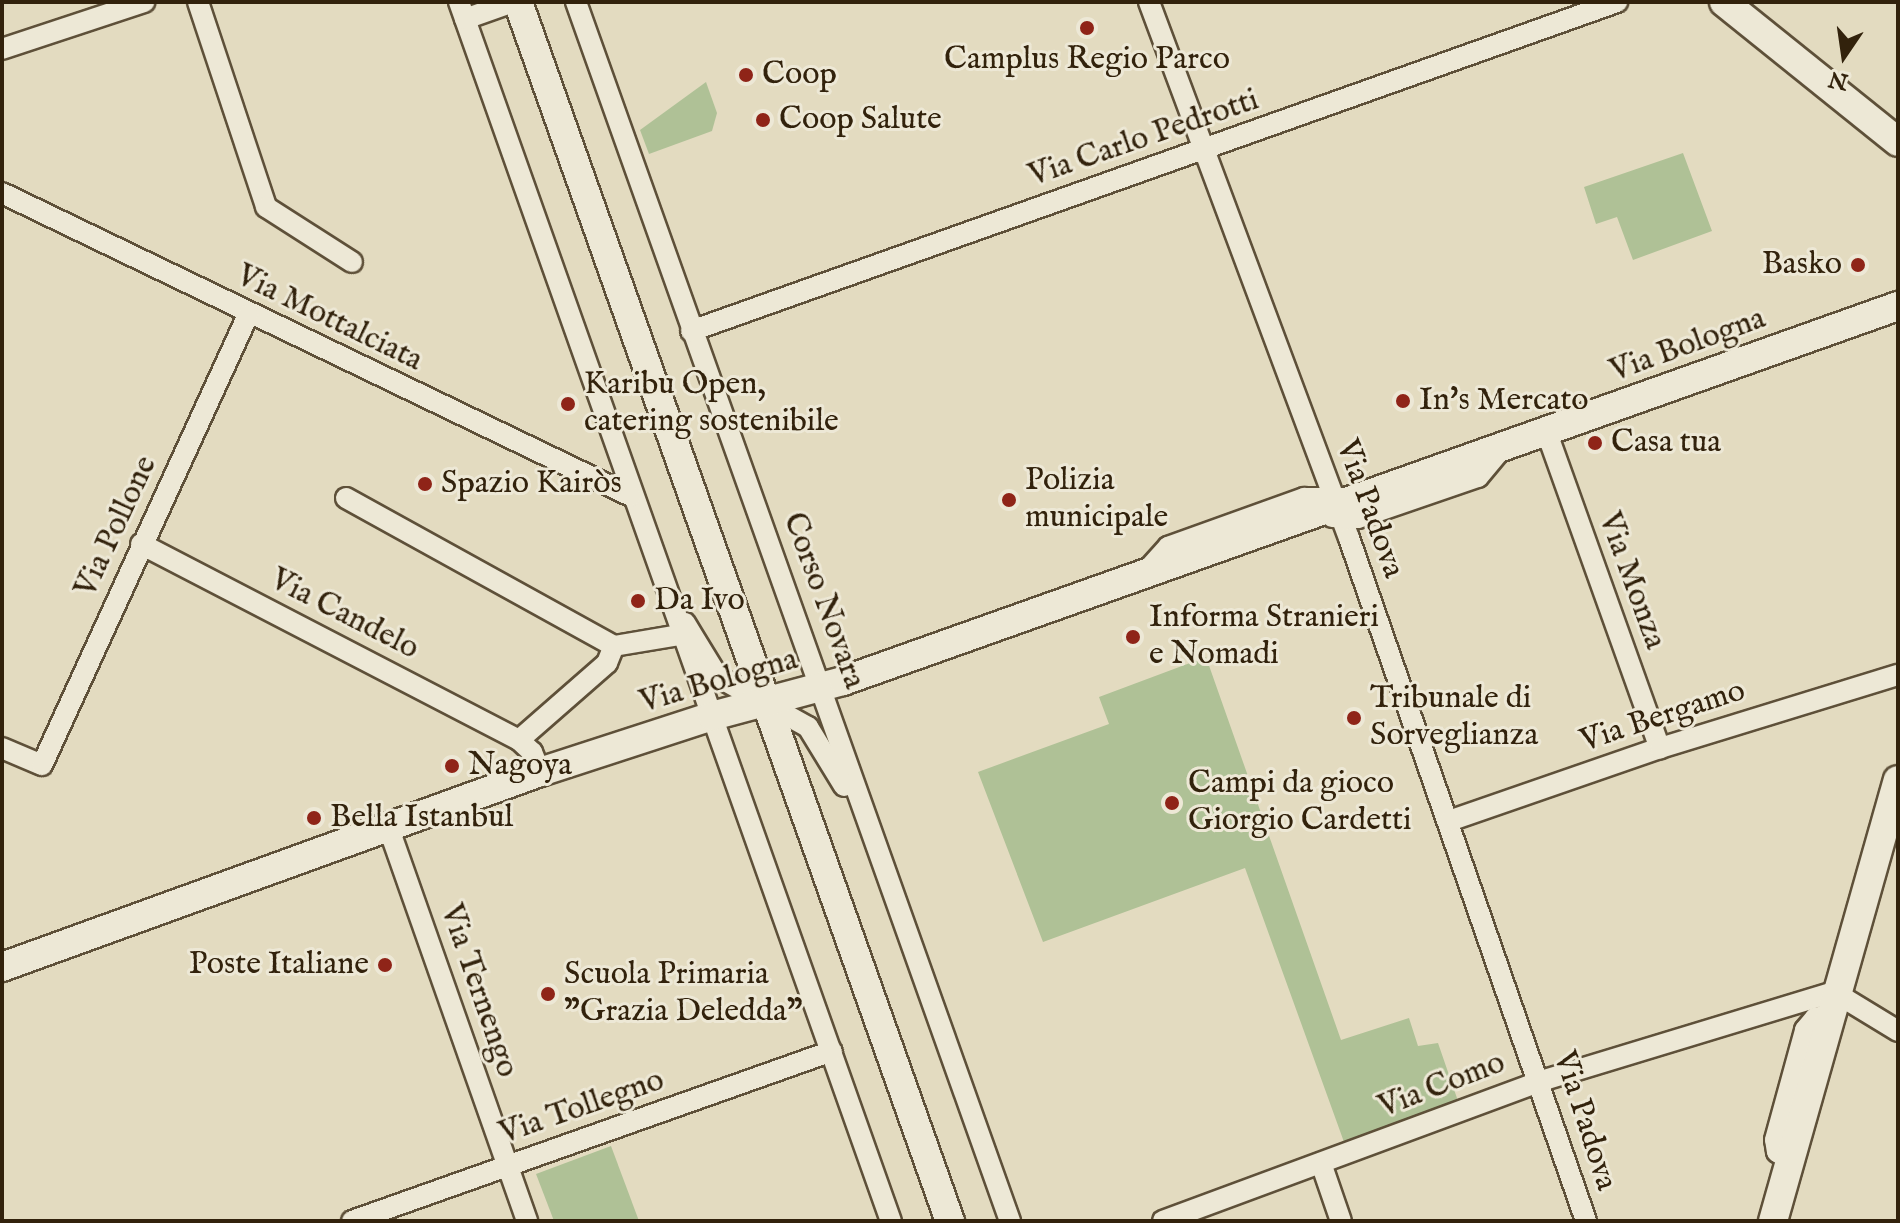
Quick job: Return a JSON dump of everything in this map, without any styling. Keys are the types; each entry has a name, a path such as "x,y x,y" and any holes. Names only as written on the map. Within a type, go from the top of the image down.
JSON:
{"main road":[{"path":"516,2 950,1221"},
{"path":"1724,2 1898,142"},
{"name":"Via Bologna","path":"2,967 540,772 712,716 818,690 1143,576 1340,513 1501,450 1898,306"},
{"path":"1773,1221 1836,1004 1889,843 1898,780"}],"street":[{"path":"2,49 144,2"},
{"path":"198,2 266,207 352,262"},
{"path":"516,2 462,10 662,585 712,716 891,1221"},
{"name":"Corso Novara","path":"576,2 818,690 1010,1221"},
{"name":"Via Padova","path":"1149,2 1340,513 1541,1081 1586,1221"},
{"name":"Via Carlo Pedrotti","path":"691,331 1617,2"},
{"name":"Via Mottalciata","path":"2,193 248,315 631,496"},
{"name":"Via Pollone","path":"2,748 42,765 248,315"},
{"name":"Via Monza","path":"1547,433 1660,748"},
{"path":"346,498 614,646"},
{"name":"Via Candelo","path":"141,544 519,740"},
{"path":"662,585 718,677 808,727 864,816"},
{"name":"Via Bologna","path":"519,740 607,663 614,646 680,635"},
{"name":"Via Bergamo","path":"1449,821 1660,748 1898,675"},
{"path":"519,740 532,752 540,772"},
{"name":"Via Ternengo","path":"388,826 527,1221"},
{"path":"1836,1004 1898,1031"},
{"name":"Via Como","path":"1163,1221 1541,1081 1836,1004"},
{"name":"Via Tollegno","path":"352,1221 832,1051"},
{"path":"1321,1163 1341,1221"}],"green space":[{"path":"706,82 717,113 712,131 649,154 640,130"},
{"path":"1683,153 1712,231 1633,260 1617,217 1596,224 1584,187"},
{"path":"1206,657 1341,1040 1409,1018 1418,1046 1438,1043 1458,1101 1344,1142 1245,868 1043,942 978,772 1109,724 1099,697"},
{"path":"611,1146 639,1221 554,1221 536,1174"}],"place":[{"name":"Camplus Regio Parco","path":"1087,28"},
{"name":"Coop","path":"746,75"},
{"name":"Coop Salute","path":"763,120"},
{"name":"Basko","path":"1858,265"},
{"name":"In's Mercato","path":"1403,401"},
{"name":"Karibu Open, catering sostenibile","path":"568,404"},
{"name":"Casa tua","path":"1595,443"},
{"name":"Spazio Kairòs","path":"425,484"},
{"name":"Polizia municipale","path":"1009,500"},
{"name":"Da Ivo","path":"638,601"},
{"name":"Informa Stranieri e Nomadi","path":"1133,637"},
{"name":"Tribunale di Sorveglianza","path":"1354,718"},
{"name":"Nagoya","path":"452,766"},
{"name":"Campi da gioco Giorgio Cardetti","path":"1172,803"},
{"name":"Bella Istanbul","path":"314,818"},
{"name":"Poste Italiane","path":"385,965"},
{"name":"Scuola Primaria \"Grazia Deledda\"","path":"548,994"}]}
